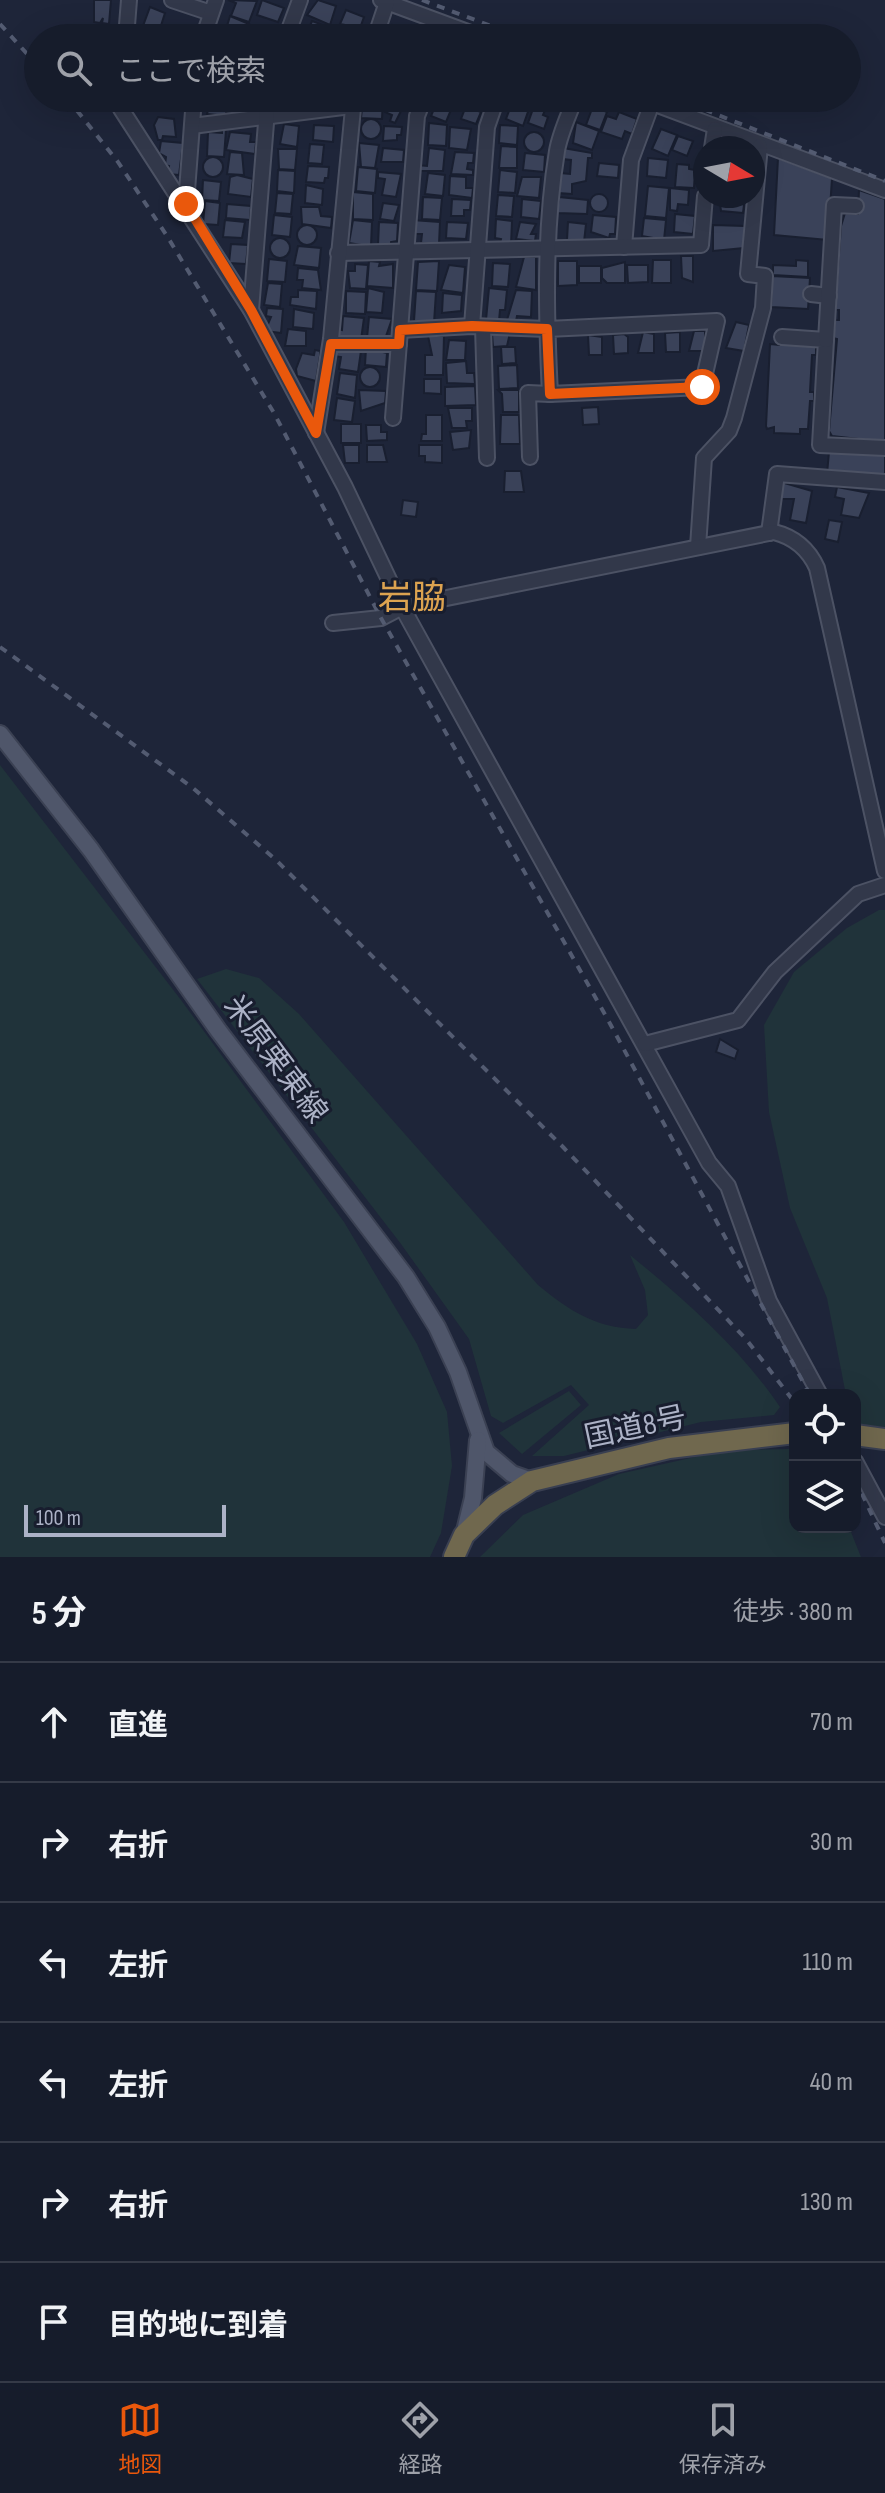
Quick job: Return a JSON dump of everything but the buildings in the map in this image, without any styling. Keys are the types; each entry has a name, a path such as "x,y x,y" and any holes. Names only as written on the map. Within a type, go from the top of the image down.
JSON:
{"highway":[{"name":"国道8号","path":"464,1535 495,1505 532,1481 669,1448 789,1433"},
{"path":"861,1436 885,1439"},
{"path":"454,1557 464,1535"}],"main road":[{"name":"米原栗東線","path":"0,734 82,839 218,1030 406,1277 437,1327 458,1372 486,1452 496,1462 532,1481"},
{"name":"米原栗東線","path":"464,1535 473,1498 478,1434"}],"street":[{"path":"127,24 129,0"},
{"path":"172,0 213,6"},
{"path":"291,24 300,0"},
{"path":"378,24 384,1 430,24"},
{"path":"123,112 186,204 251,310 402,607 709,1163 728,1186 756,1256 769,1301 817,1389"},
{"path":"186,204 193,112"},
{"path":"251,310 267,112"},
{"path":"192,126 267,119 302,112"},
{"path":"316,433 331,344 351,112"},
{"path":"393,418 419,112"},
{"path":"487,458 478,326 478,250 487,127 492,112"},
{"path":"550,394 547,329 549,248 557,149 570,112"},
{"path":"624,247 631,160 643,112"},
{"path":"673,112 734,136"},
{"path":"714,136 715,129"},
{"path":"765,148 885,190"},
{"path":"856,206 834,205 820,445 885,448"},
{"path":"338,253 701,245 704,208"},
{"path":"698,547 704,458 731,427 763,308 765,276 748,274 754,208"},
{"path":"811,294 829,296"},
{"path":"331,344 478,326 547,329 717,321 702,387 528,393 530,457"},
{"path":"782,337 826,340"},
{"path":"769,533 777,474 885,482"},
{"path":"333,623 381,618 402,607 769,533 790,536 811,555 817,568 885,871"},
{"path":"645,1044 738,1020 775,972 858,894 885,885"},
{"path":"861,1472 885,1517"}],"shaded area":[{"path":"0,765 181,1000 344,1222 417,1344 447,1412 452,1466 441,1533 430,1557 0,1557"},
{"path":"879,910 885,910 885,1427 861,1425 861,1389 845,1389 827,1298 790,1208 769,1112 764,1025 794,972 847,928"},
{"path":"226,969 259,978 299,1014 538,1285 583,1316 608,1325 636,1329 648,1315 645,1290 630,1255 691,1307 748,1365 780,1407 774,1415 701,1422 564,1456 532,1456 589,1405 571,1385 503,1423 491,1416 469,1339 401,1244 197,979"},
{"path":"569,1391 581,1405 522,1454 499,1433"},
{"path":"789,1449 789,1533 851,1533 861,1557 480,1557 523,1515 619,1474 726,1450"}],"railway":[{"path":"422,0 486,24"},
{"path":"0,24 24,51"},
{"path":"78,112 118,162 167,236 274,413 381,618 607,1018 807,1389"},
{"path":"710,112 885,181"},
{"path":"0,647 193,788 276,860 563,1147 746,1339 789,1395"},
{"path":"861,1492 885,1543"}],"district":[{"name":"岩脇","path":"412,597"}],"route":[{"path":"186,204 251,310 316,433 331,344 399,344 400,330 472,326 547,329 550,394 702,387"}]}
